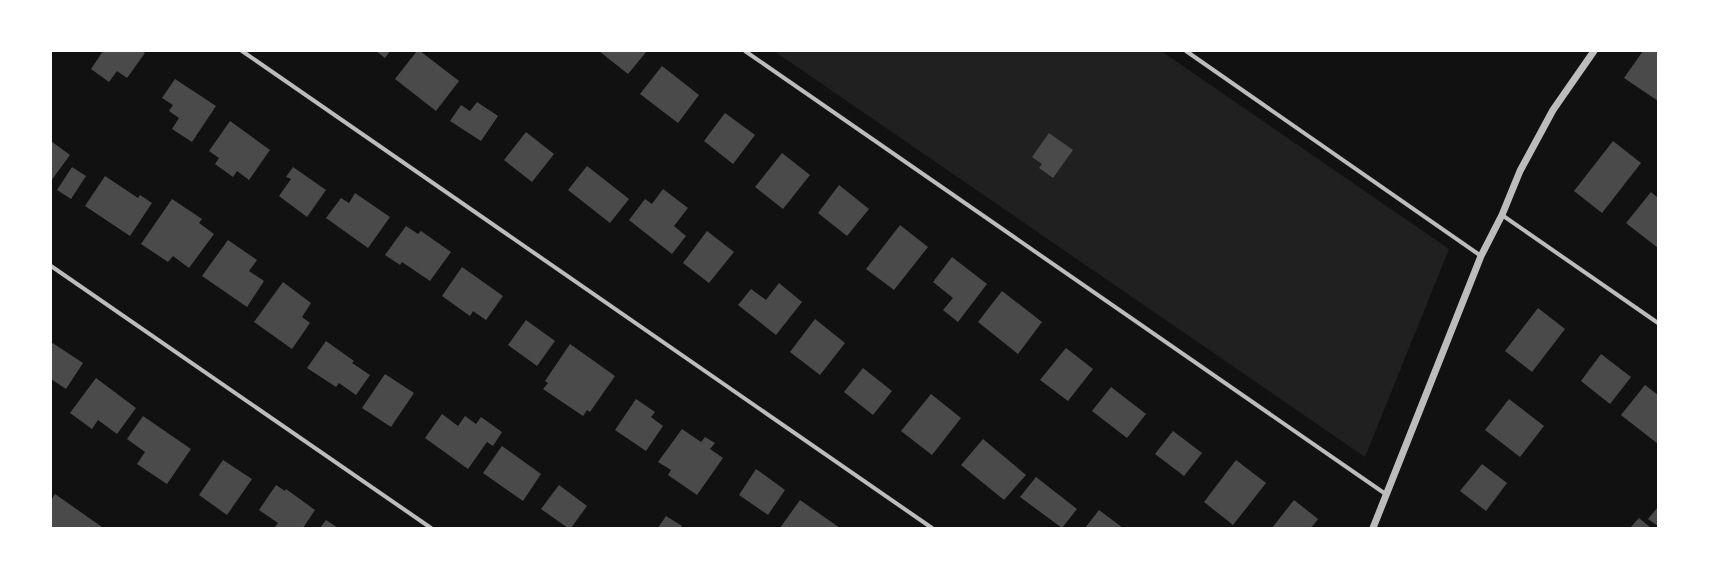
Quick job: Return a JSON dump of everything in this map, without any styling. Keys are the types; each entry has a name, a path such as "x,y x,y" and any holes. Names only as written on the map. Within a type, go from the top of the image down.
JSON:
{"street":[{"path":"242,51 932,528"},
{"path":"745,51 1387,495"},
{"path":"1186,51 1481,256"},
{"path":"1373,528 1481,256 1502,215 1520,170 1553,110 1594,51"},
{"path":"1502,215 1658,323"},
{"path":"51,266 431,528"}],"shaded area":[{"path":"774,51 1161,51 1449,249 1365,457"}],"building":[{"path":"103,51 142,51 145,53 127,78 117,71 109,82 91,69"},
{"path":"376,51 390,51 385,58"},
{"path":"417,51 420,51 459,81 436,111 395,79"},
{"path":"599,51 647,51 628,74"},
{"path":"1643,51 1658,51 1658,101 1624,78"},
{"path":"662,66 699,95 678,123 640,94"},
{"path":"175,79 216,106 192,142 172,129 179,118 169,111 173,105 162,98"},
{"path":"477,102 498,116 481,141 450,121 461,105 470,111"},
{"path":"725,113 755,135 733,164 704,141"},
{"path":"230,121 270,150 249,180 237,171 233,177 215,164 219,158 209,151"},
{"path":"526,132 554,154 532,182 504,160"},
{"path":"1049,133 1073,150 1053,178 1039,168 1042,164 1032,157"},
{"path":"51,141 70,155 51,181"},
{"path":"1613,141 1641,163 1602,213 1574,191"},
{"path":"782,153 810,175 783,209 755,187"},
{"path":"587,166 629,199 610,223 568,190"},
{"path":"72,167 86,176 71,199 57,190"},
{"path":"293,167 326,190 307,217 279,196 291,179 286,177"},
{"path":"105,176 138,198 140,195 152,203 130,236 85,206"},
{"path":"839,185 869,209 847,236 818,213"},
{"path":"663,189 688,208 674,226 686,236 672,254 629,220 645,199 652,204"},
{"path":"1651,192 1658,198 1658,248 1626,223"},
{"path":"355,193 390,217 368,248 326,218 341,198 349,203"},
{"path":"172,199 202,219 199,223 214,234 189,268 173,256 168,262 141,244"},
{"path":"900,225 928,247 894,290 866,269"},
{"path":"406,226 418,234 421,231 451,252 430,281 402,262 400,265 385,255"},
{"path":"707,231 734,252 709,283 683,263"},
{"path":"228,240 257,260 249,271 264,281 247,307 202,276"},
{"path":"952,257 987,284 958,322 943,310 953,298 933,282"},
{"path":"462,267 503,296 486,320 473,311 470,316 442,296"},
{"path":"283,282 311,303 302,317 310,323 292,349 254,322"},
{"path":"779,283 802,302 776,335 738,305 751,289 766,300"},
{"path":"1002,291 1042,322 1018,354 978,322"},
{"path":"1538,308 1565,329 1532,372 1505,351"},
{"path":"815,319 845,343 820,375 790,352"},
{"path":"526,320 555,341 537,366 508,345"},
{"path":"326,341 354,361 352,363 370,375 356,395 339,383 336,387 307,368"},
{"path":"51,342 83,363 66,389 51,379"},
{"path":"570,344 615,376 590,412 587,410 583,416 543,389 548,383 545,381"},
{"path":"1066,348 1093,369 1068,401 1040,380"},
{"path":"1601,354 1631,377 1610,404 1581,381"},
{"path":"863,368 892,391 873,415 844,392"},
{"path":"385,374 414,393 391,427 362,408"},
{"path":"96,378 136,408 117,434 98,420 92,429 70,413"},
{"path":"1645,385 1658,395 1658,444 1621,415"},
{"path":"1111,387 1146,414 1127,438 1092,411"},
{"path":"931,394 961,418 932,455 901,431"},
{"path":"636,399 655,412 651,417 663,426 646,451 615,430"},
{"path":"1509,399 1544,426 1520,457 1485,430"},
{"path":"442,414 458,426 465,416 476,424 481,417 502,432 493,446 487,442 468,469 425,438"},
{"path":"143,416 191,449 167,484 137,464 145,452 127,439"},
{"path":"682,429 701,442 705,437 715,443 710,449 723,458 697,495 668,475 671,470 658,462"},
{"path":"1173,431 1202,453 1184,476 1155,454"},
{"path":"983,439 1026,475 1004,500 961,465"},
{"path":"502,446 541,474 523,501 483,473"},
{"path":"223,460 252,479 227,515 199,495"},
{"path":"1236,460 1266,483 1233,525 1204,502"},
{"path":"1482,464 1507,483 1486,511 1460,491"},
{"path":"756,469 785,490 768,515 739,495"},
{"path":"1036,477 1077,509 1062,528 1020,497"},
{"path":"276,485 285,491 286,489 315,510 303,528 274,528 278,523 259,510"},
{"path":"559,485 587,506 571,528 568,528 541,509"},
{"path":"55,494 102,527 51,528 51,500"},
{"path":"800,500 840,528 780,528"},
{"path":"1294,500 1318,519 1311,528 1272,528"},
{"path":"1658,507 1658,526 1648,519"},
{"path":"1099,510 1123,528 1085,528"},
{"path":"666,516 682,526 681,528 658,528"},
{"path":"1639,518 1651,528 1630,528"},
{"path":"326,520 338,528 320,528"}]}
